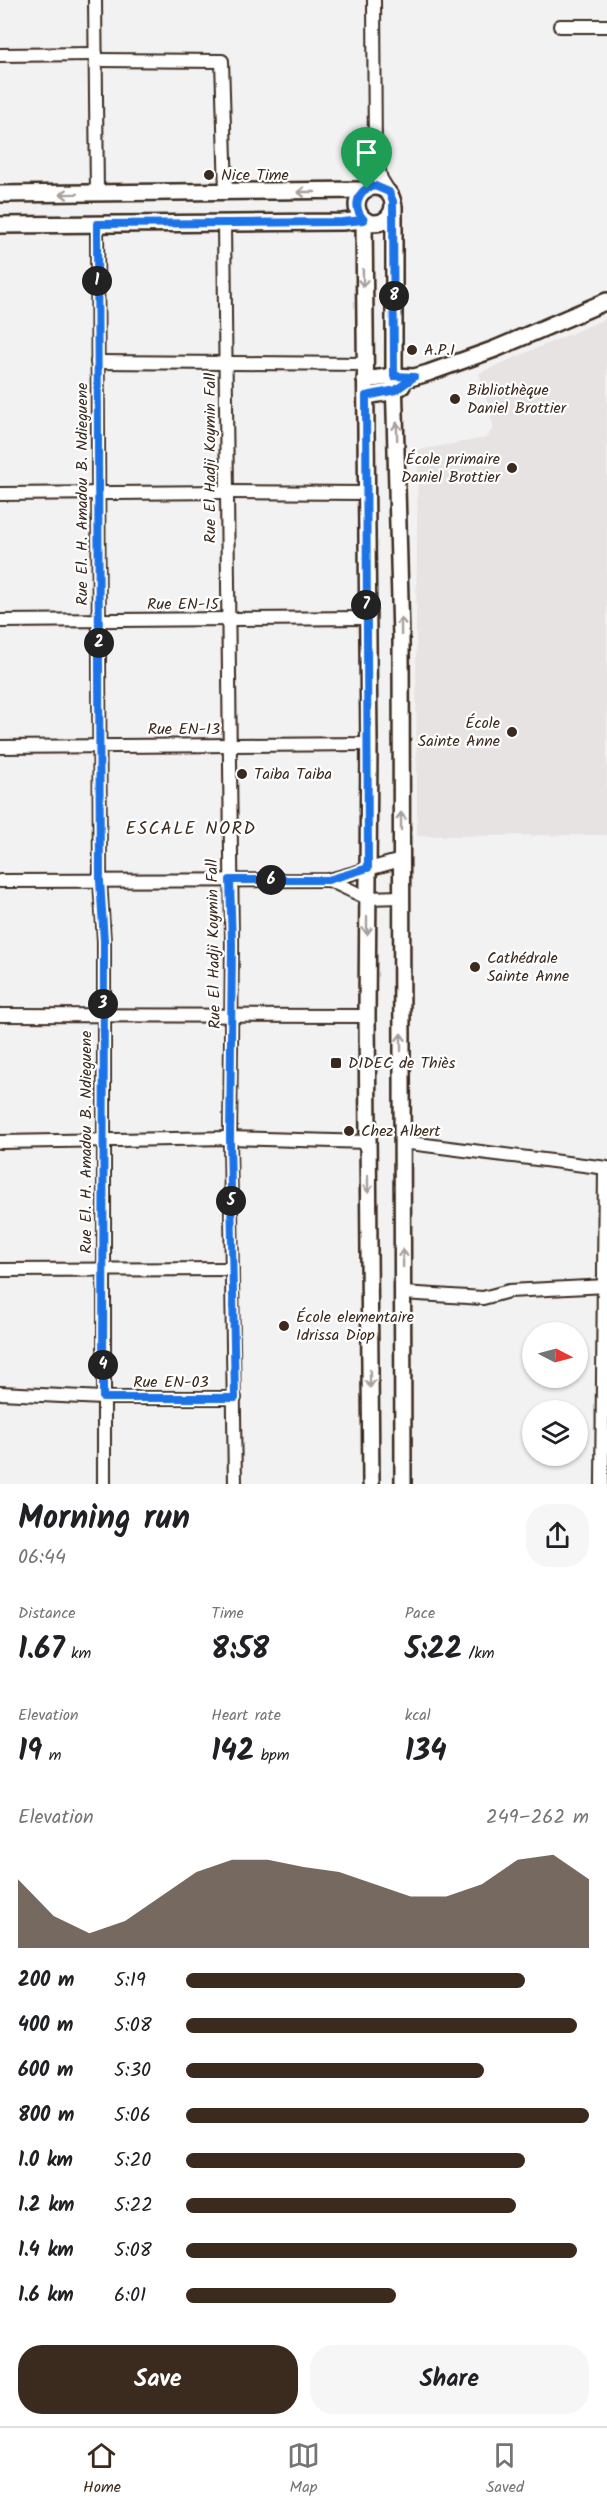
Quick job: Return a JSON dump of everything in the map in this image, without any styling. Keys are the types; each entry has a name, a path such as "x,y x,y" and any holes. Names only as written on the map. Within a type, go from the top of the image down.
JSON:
{"main road":[{"path":"0,194 226,192 380,187 391,199 401,637 403,1484"},
{"path":"366,189 361,193 357,204 364,220 366,396 366,618 369,744 366,1016 371,1484"},
{"path":"0,225 364,220 374,224 390,217 391,199"},
{"path":"366,396 395,383 495,349 607,301"},
{"path":"365,372 395,383"}],"street":[{"path":"95,0 98,194"},
{"path":"374,0 375,158 381,179 391,199"},
{"path":"560,26 607,26"},
{"path":"0,56 222,61 226,192"},
{"path":"366,189 375,158"},
{"name":"Rue El Hadji Koymin Fall","path":"224,223 232,1015 230,1138 235,1484"},
{"name":"Rue El. H. Amadou B. Ndieguene","path":"97,224 100,881 104,941 102,1016 104,1484"},
{"path":"98,362 225,363 365,372"},
{"path":"0,494 227,492 365,494"},
{"name":"Rue EN-15","path":"0,621 366,618"},
{"name":"Rue EN-13","path":"0,747 369,744"},
{"path":"0,881 328,880 401,860"},
{"path":"328,880 367,898 401,897"},
{"path":"0,1015 366,1016"},
{"path":"0,1142 230,1138 368,1142"},
{"path":"402,1142 606,1168 605,1392 602,1484"},
{"path":"0,1270 232,1269"},
{"path":"403,1293 483,1298 508,1291 605,1286"},
{"name":"Rue EN-03","path":"0,1393 103,1398 235,1398"}],"shaded area":[{"path":"607,318 607,835 417,836 418,450 486,438 494,428 479,373"}],"place":[{"name":"Nice Time","path":"209,175"},
{"name":"A.P.I","path":"412,350"},
{"name":"Bibliothèque Daniel Brottier","path":"455,399"},
{"name":"École primaire Daniel Brottier","path":"512,468"},
{"name":"École Sainte Anne","path":"512,732"},
{"name":"Taiba Taiba","path":"242,774"},
{"name":"Cathédrale Sainte Anne","path":"475,967"},
{"name":"DIDEC de Thiès","path":"336,1063"},
{"name":"Chez Albert","path":"349,1131"},
{"name":"École elementaire Idrissa Diop","path":"284,1326"}],"district":[{"name":"ESCALE NORD","path":"191,829"}],"route":[{"path":"380,187 392,196 394,376 414,377 396,390 366,396 368,868 328,880 230,880 232,1015 230,1138 235,1398 103,1398 102,1016 104,941 100,881 97,224 364,220 357,210 357,204 361,193 367,189 380,187"}]}
